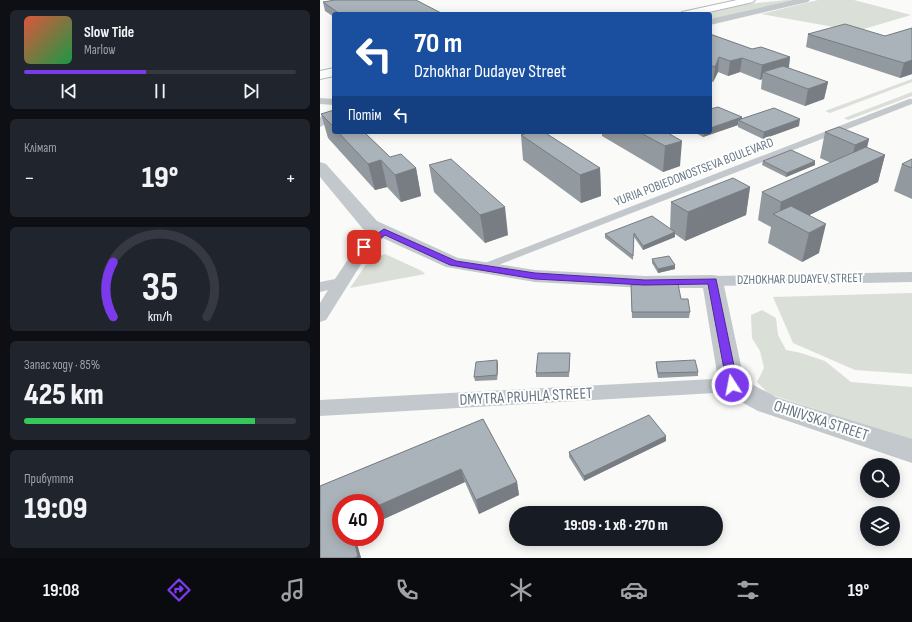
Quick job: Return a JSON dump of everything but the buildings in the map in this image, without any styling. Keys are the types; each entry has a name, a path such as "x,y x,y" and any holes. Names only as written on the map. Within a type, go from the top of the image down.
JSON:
{"main road":[{"path":"698,12 745,1 766,0"},
{"path":"320,75 332,72"}],"street":[{"path":"712,21 805,0"},
{"path":"320,101 332,102"},
{"name":"YURIIA POBIEDONOSTSEVA BOULEVARD","path":"484,268 912,101"},
{"path":"320,123 332,115"},
{"name":"DZHOKHAR DUDAYEV STREET","path":"320,167 370,225 453,263 543,276 645,282 912,276"},
{"path":"320,316 364,247 384,231"},
{"path":"712,281 732,385"},
{"path":"320,287 342,283"},
{"name":"DMYTRA PRUHLA STREET","path":"320,408 732,385"},
{"name":"OHNIVSKA STREET","path":"732,385 768,404 912,451"}],"shaded area":[{"path":"793,0 712,19 712,12 706,12 727,6"},
{"path":"818,0 854,0 911,15 857,31 761,14"},
{"path":"912,79 912,82 830,113 825,111"},
{"path":"912,92 912,96 848,120 844,118"},
{"path":"385,254 422,271 425,274 350,288 369,260"},
{"path":"912,293 912,374 855,370 793,343 773,297"},
{"path":"762,310 776,318 778,335 786,350 825,361 851,382 912,387 912,440 769,394 757,382 764,368 760,351 752,338 751,315"}],"route":[{"path":"364,247 384,231 453,263 535,276 645,282 712,281 732,385"}]}
